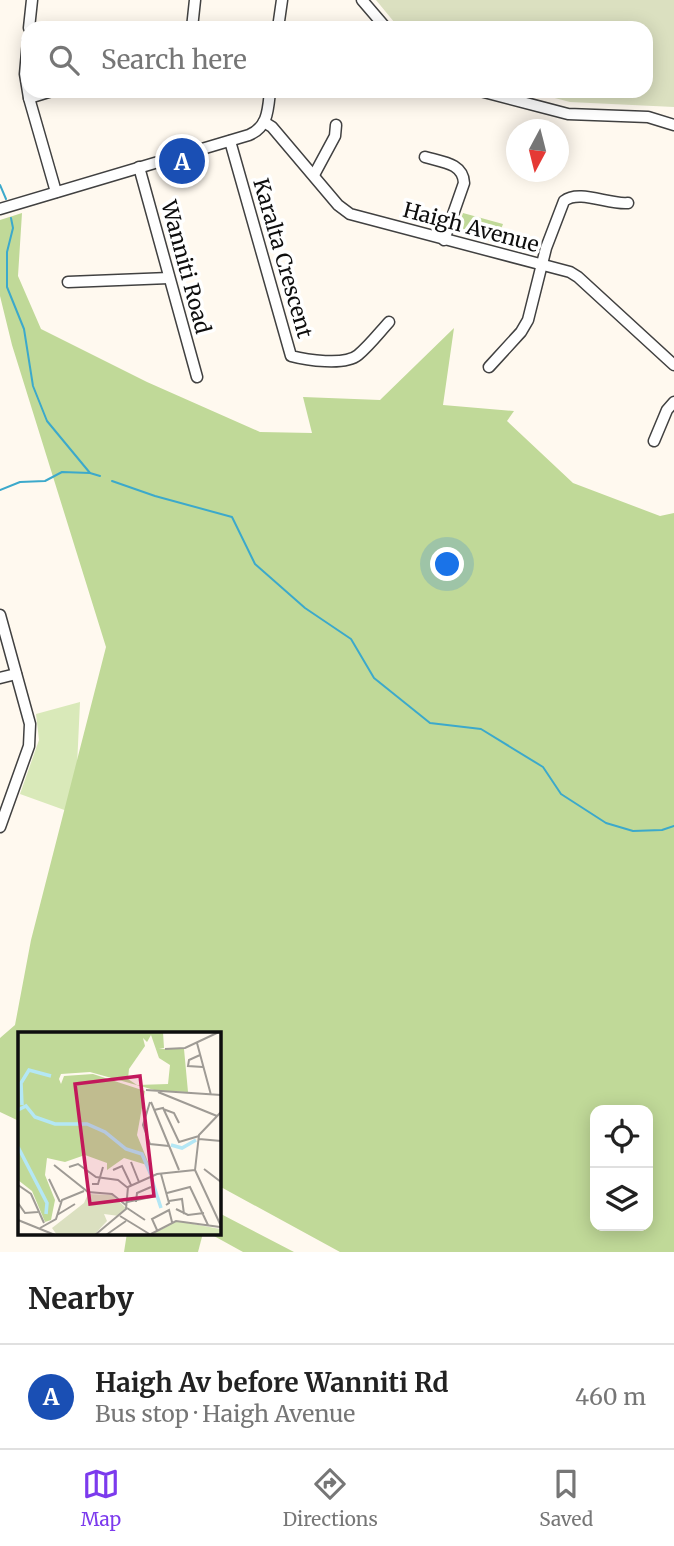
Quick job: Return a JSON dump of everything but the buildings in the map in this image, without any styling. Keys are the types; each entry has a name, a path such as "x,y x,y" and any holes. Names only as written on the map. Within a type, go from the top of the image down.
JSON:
{"street":[{"path":"30,21 32,0"},
{"path":"193,21 195,0"},
{"path":"279,21 282,0"},
{"path":"362,0 380,21"},
{"path":"29,98 56,192"},
{"path":"0,209 257,131 264,122 269,98"},
{"path":"507,98 568,114 648,117 674,125"},
{"name":"Haigh Avenue","path":"264,122 272,127 338,205 351,214 570,272 674,365"},
{"path":"314,175 335,136 336,125"},
{"name":"Karalta Crescent","path":"230,141 291,356 348,361 357,357 389,322"},
{"path":"425,157 458,167 464,174 464,183 444,240"},
{"name":"Wanniti Road","path":"139,167 197,377"},
{"path":"489,367 521,332 528,320 542,265 564,201 577,195 628,204"},
{"path":"68,282 169,278"},
{"path":"654,441 667,410 674,402"},
{"path":"0,615 30,724 29,746 5,798 0,827"},
{"path":"0,678 16,674"}],"green space":[{"path":"376,0 674,0 674,107 570,102 555,98 653,98 653,21 393,21"},
{"path":"22,213 18,276 41,329 147,382 260,432 312,433 303,397 380,400 454,328 443,405 514,411 507,421 573,483 660,516 674,513 674,1252 340,1252 220,1187 220,1032 18,1032 18,1121 0,1112 0,1038 15,1025 31,940 106,647 12,345 0,296 0,220"},
{"path":"463,213 503,224 496,242 460,233 458,228"},
{"path":"80,702 77,766 81,816 20,794 39,740 36,714"},
{"path":"220,1214 294,1252 243,1252 214,1236 220,1234"},
{"path":"127,1234 203,1234 198,1252 124,1252"}],"waterway":[{"path":"0,185 6,199"},
{"path":"11,218 13,228 7,252 7,287 24,329 33,386 47,421 90,473 100,476"},
{"path":"0,490 20,482 45,481 62,472 90,473"},
{"path":"112,481 232,517 255,564 305,608 351,639 374,678 430,723 481,729 543,767 561,794 606,823 633,831 662,830 674,826"}],"place":[{"name":"Haigh Av before Wanniti Rd","path":"182,161"}]}
